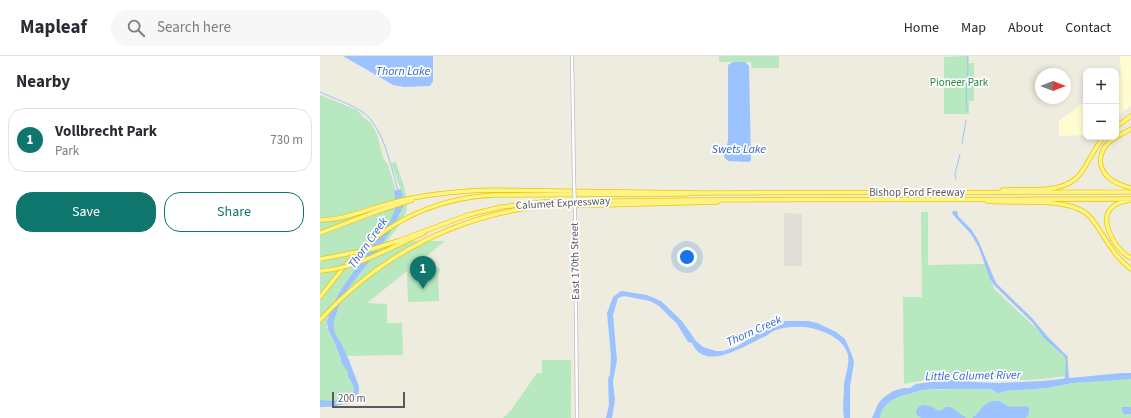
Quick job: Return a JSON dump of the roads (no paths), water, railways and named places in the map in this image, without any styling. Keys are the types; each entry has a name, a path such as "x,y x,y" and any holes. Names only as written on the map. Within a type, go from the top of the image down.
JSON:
{"highway":[{"path":"1119,125 1131,116"},
{"path":"1119,135 1131,129"},
{"path":"986,192 1054,188 1068,184 1076,179 1082,172 1102,140"},
{"path":"1112,140 1106,144 1102,150 1100,158 1102,168 1112,181 1131,188"},
{"path":"320,220 345,217 407,200 436,195 491,190 704,193"},
{"name":"Bishop Ford Freeway","path":"704,193 1131,192"},
{"path":"320,297 352,258 385,231 407,217 429,207 447,202 484,195 704,193"},
{"path":"1131,199 1120,202 1112,208 1107,215 1106,226 1120,250 1131,258"},
{"name":"Bishop Ford Freeway","path":"741,200 1131,199"},
{"path":"320,320 356,285 409,248 448,230 479,219 528,208 567,205 727,202 741,200"},
{"name":"Calumet Expressway","path":"321,259 398,243 453,220 501,208 542,202 741,200"},
{"path":"972,200 990,202 1030,202 1075,207 1084,211 1091,218 1113,253 1131,269"},
{"path":"320,233 391,205"},
{"path":"320,271 349,266 398,243"}],"street":[{"name":"East 170th Street","path":"572,56 577,416"}],"water":[{"name":"Thorn Lake","path":"343,56 433,56 433,81 430,86 404,87 393,85"},
{"name":"Swets Lake","path":"733,62 745,62 749,66 751,160 749,162 728,161 724,157 728,141 728,65"},
{"path":"401,189 404,204 397,220 388,235 347,291 340,303 335,317 335,332 358,383 358,394 355,398 345,404 320,407 320,400 344,399 351,395 354,391 353,385 348,376 348,372 341,362 341,358 328,329 327,322 339,293 390,221 396,207 394,191"},
{"path":"953,211 957,211 958,216 971,229 978,240 996,283 1032,318 1067,356 1069,378 1131,373 1131,379 1073,383 1047,388 998,393 990,389 922,390 890,401 882,410 880,418 872,418 878,404 883,398 893,391 910,388 916,384 946,380 999,383 1065,378 1066,360 1064,356 1044,338 1033,323 994,285 990,279 979,248 971,234 952,213"},
{"path":"621,291 647,295 661,301 682,321 696,341 703,347 716,351 723,351 736,347 760,332 784,321 808,321 817,323 836,332 845,339 854,362 850,387 850,418 844,418 843,410 844,385 848,356 843,345 831,335 813,328 782,328 747,346 726,354 706,356 698,352 692,343 688,342 677,324 659,306 650,301 624,296 618,298 613,315 617,360 613,382 615,400 612,418 606,418 609,405 608,379 610,374 611,357 607,313 613,297"},
{"path":"993,401 999,401 1010,407 1026,406 1029,408 1027,417 972,418 983,406"},
{"path":"924,405 933,407 940,411 946,407 951,407 966,418 921,418 917,415 916,411 919,406"},
{"path":"1122,407 1131,407 1131,414 1124,414"}],"waterway":[{"path":"967,56 967,111"},
{"name":"Thorn Creek","path":"320,92 354,107 364,113 371,120 382,138 398,191"},
{"path":"962,143 966,120"},
{"path":"956,179 955,174 960,154"}],"place":[{"name":"Vollbrecht Park","path":"423,289"}],"park label":[{"name":"Pioneer Park","path":"959,82"}],"water label":[{"name":"Little Calumet River","path":"973,376"}]}
